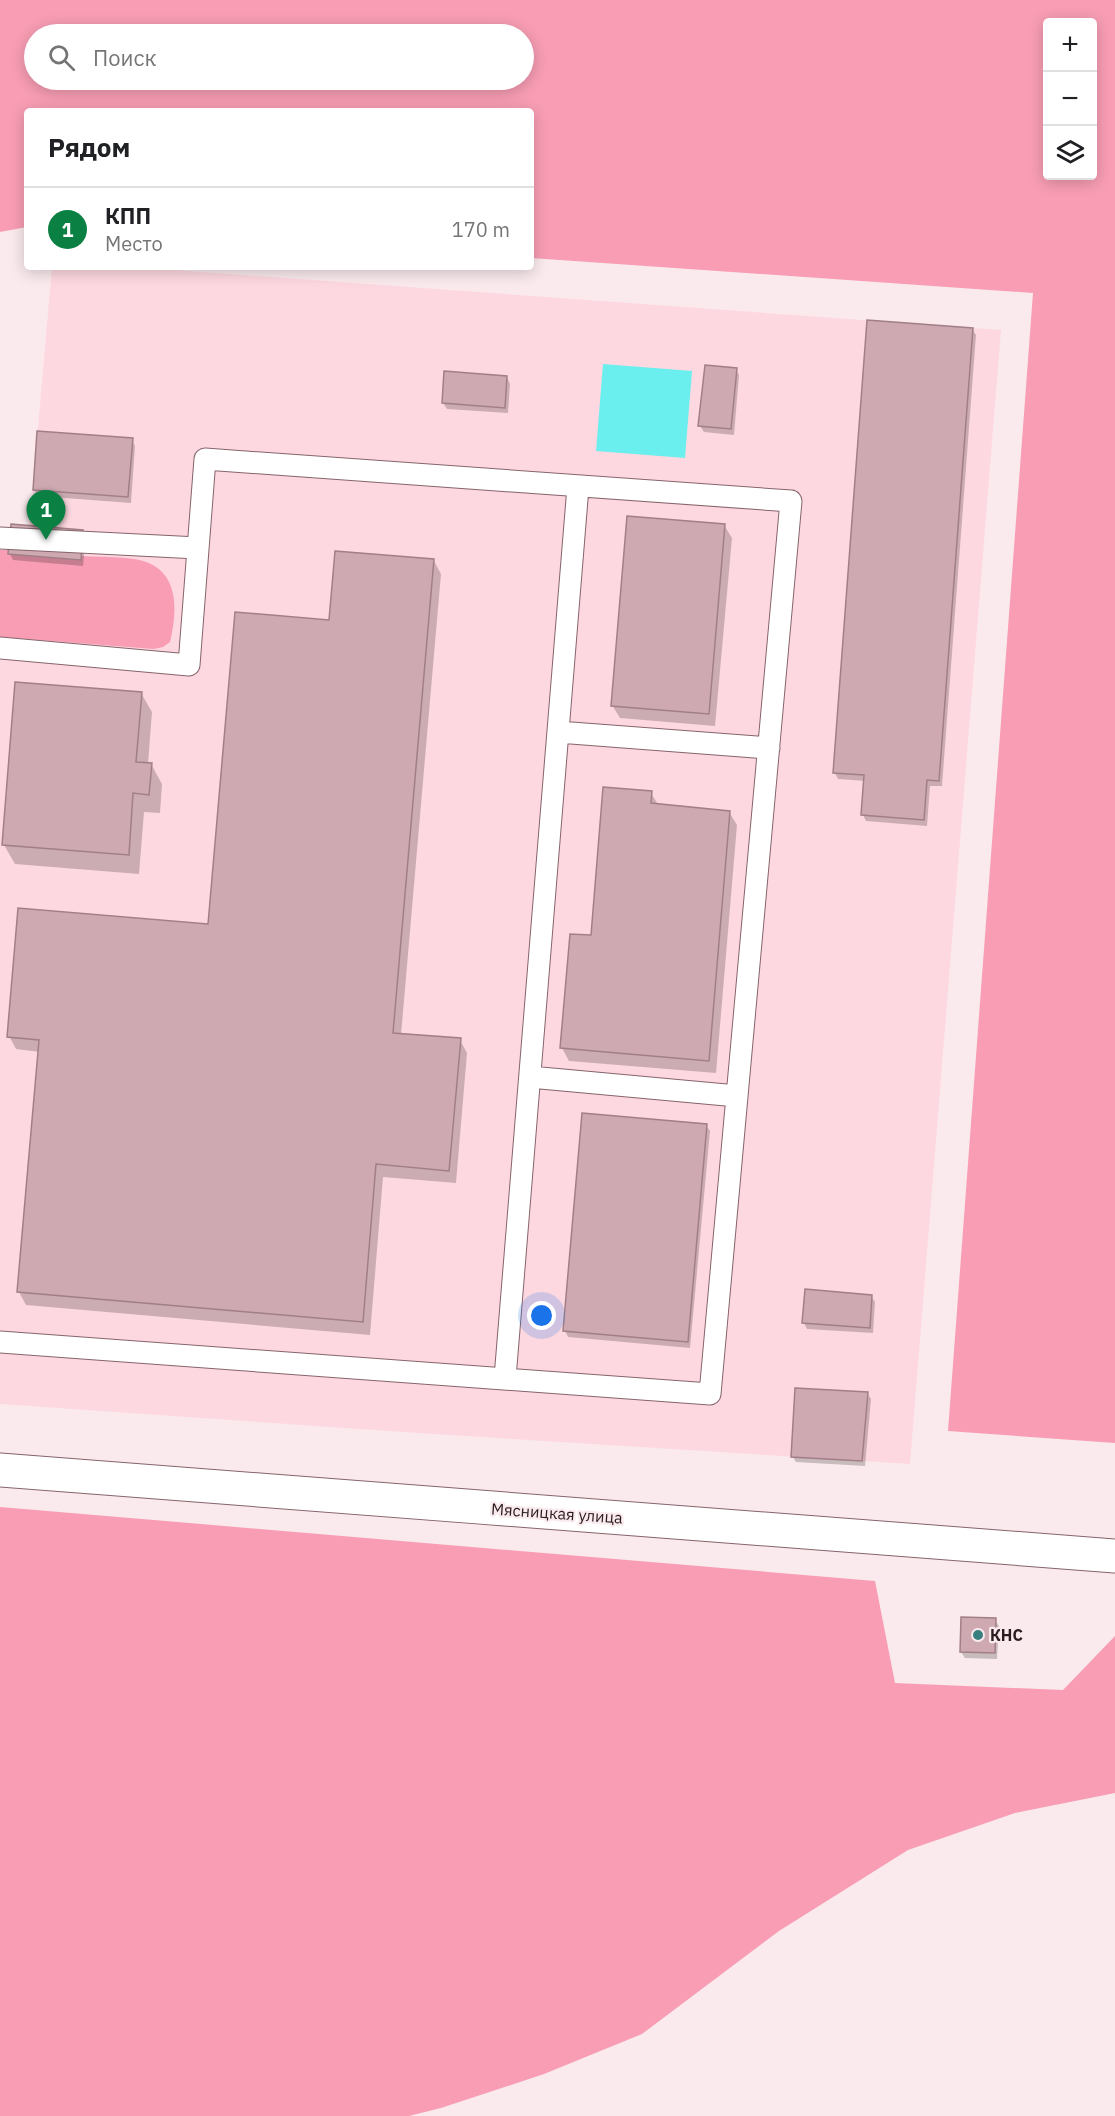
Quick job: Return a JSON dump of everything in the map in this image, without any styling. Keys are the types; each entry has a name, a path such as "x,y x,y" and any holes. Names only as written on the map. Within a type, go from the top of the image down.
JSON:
{"street":[{"name":"Мясницкая улица","path":"0,1470 1115,1556"}],"lane":[{"path":"0,648 189,665 205,459 791,501 710,1394 0,1342"},
{"path":"505,1378 578,487"},
{"path":"0,538 198,548"},
{"path":"558,732 769,748"},
{"path":"530,1077 737,1096"}],"shaded area":[{"path":"0,0 1115,0 1115,1443 948,1431 1033,293 534,258 534,108 24,108 24,228 0,232"},
{"path":"52,270 174,270 1001,330 910,1464 0,1404 0,623 21,624"},
{"path":"0,550 9,550 9,554 80,560 81,556 114,557 146,562 165,575 170,585 174,619 170,642 154,649 0,637"},
{"path":"0,1507 875,1581 895,1683 1063,1690 1115,1636 1115,1793 1015,1813 908,1850 779,1931 642,2034 544,2074 441,2108 409,2116 0,2116"}],"water":[{"path":"603,364 692,371 685,458 596,451"}],"building":[{"path":"867,320 973,328 939,781 927,780 924,820 861,815 864,775 833,773"},
{"path":"705,365 737,368 731,429 698,426"},
{"path":"444,371 507,376 505,408 442,403"},
{"path":"37,431 133,438 128,497 33,490"},
{"path":"627,516 725,524 709,714 611,706"},
{"path":"11,524 83,530 81,560 8,554"},
{"path":"335,551 434,559 393,1033 461,1038 449,1171 376,1164 363,1322 17,1292 39,1040 7,1037 18,908 208,924 235,612 329,620"},
{"path":"15,682 142,692 136,762 152,763 149,795 133,793 129,855 2,845"},
{"path":"603,787 652,791 651,803 730,811 709,1061 560,1048 570,934 591,935"},
{"path":"582,1113 707,1124 688,1342 563,1331"},
{"path":"805,1289 872,1295 870,1328 802,1323"},
{"path":"795,1388 868,1392 862,1461 791,1457"},
{"name":"КНС","path":"961,1617 996,1618 995,1653 960,1652"}],"place":[{"name":"КПП","path":"46,540"},
{"name":"КНС","path":"978,1635"}]}
